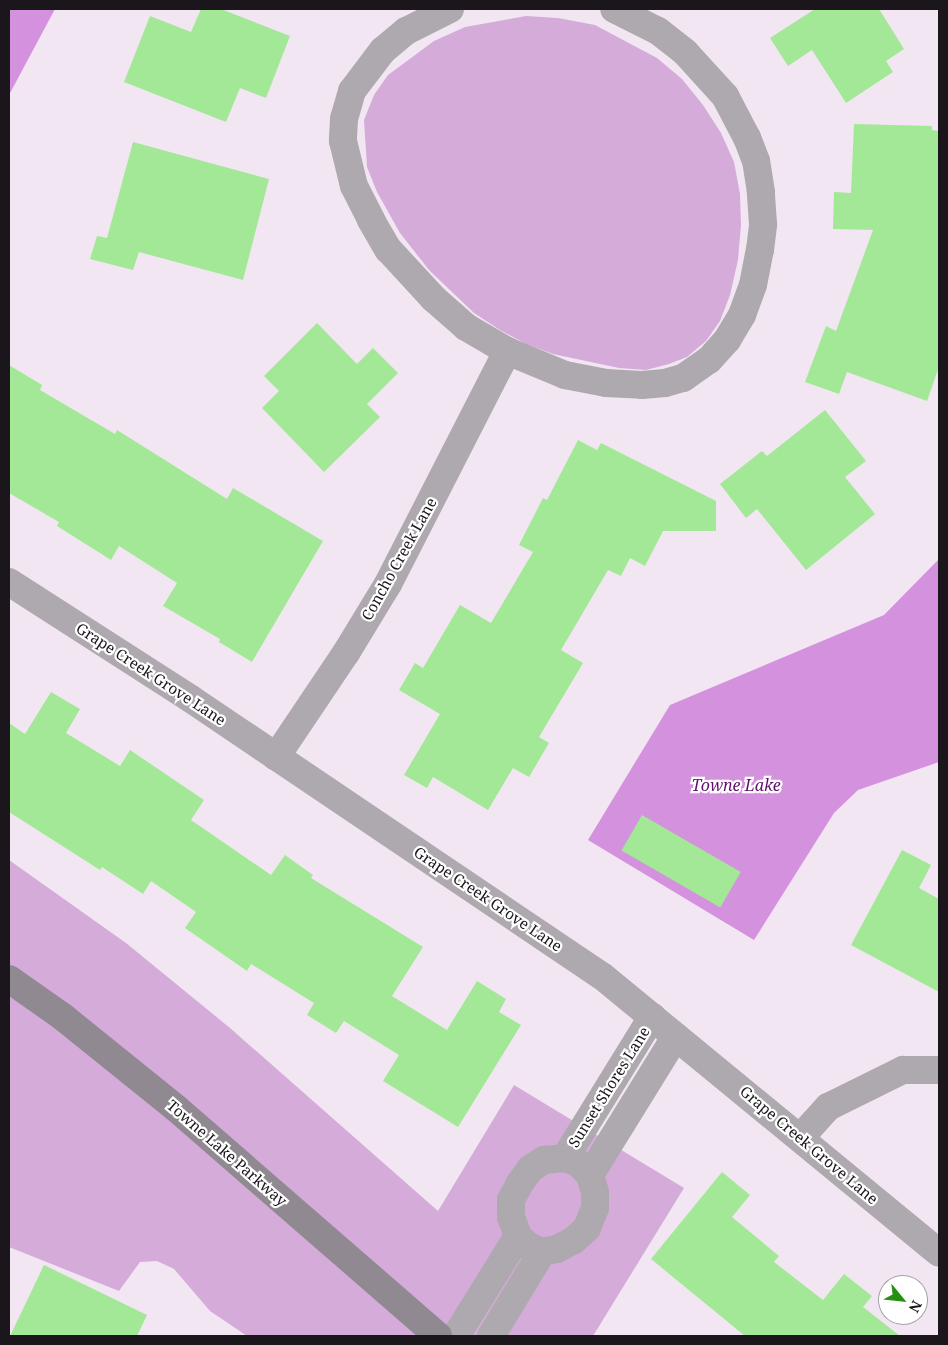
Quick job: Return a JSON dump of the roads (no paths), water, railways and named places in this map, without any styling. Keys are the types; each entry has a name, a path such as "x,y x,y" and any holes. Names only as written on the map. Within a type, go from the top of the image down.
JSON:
{"street":[{"path":"450,9 430,17 406,31 383,50 352,91 344,118 343,141 354,186 388,248 407,272 466,327 507,351 566,375 606,383 642,385 665,383 683,378 709,360 727,340 742,315 753,285 763,224 756,161 747,138 725,96 702,69 658,31 614,9"},
{"name":"Concho Creek Lane","path":"276,757 346,653 388,584 507,351"},
{"name":"Grape Creek Grove Lane","path":"9,582 191,699 578,960 676,1036 939,1253"},
{"name":"Towne Lake Parkway","path":"9,979 63,1017 178,1109 438,1336"},
{"name":"Sunset Shores Lane","path":"565,1158 652,1017"},
{"name":"Sunset Shores Lane","path":"590,1175 676,1036"},
{"path":"800,1138 828,1107 903,1070 939,1070"},
{"path":"565,1158 578,1163 590,1175 595,1192 595,1208 587,1228 574,1240 557,1249 542,1252 528,1246 518,1236 511,1218 511,1200 530,1169 544,1160 565,1158"},
{"path":"456,1336 518,1236"},
{"path":"491,1336 542,1252"}],"water":[{"path":"9,9 55,9 9,95"},
{"name":"Towne Lake","path":"939,559 939,762 858,790 834,813 754,940 588,840 670,705 884,615"}]}
